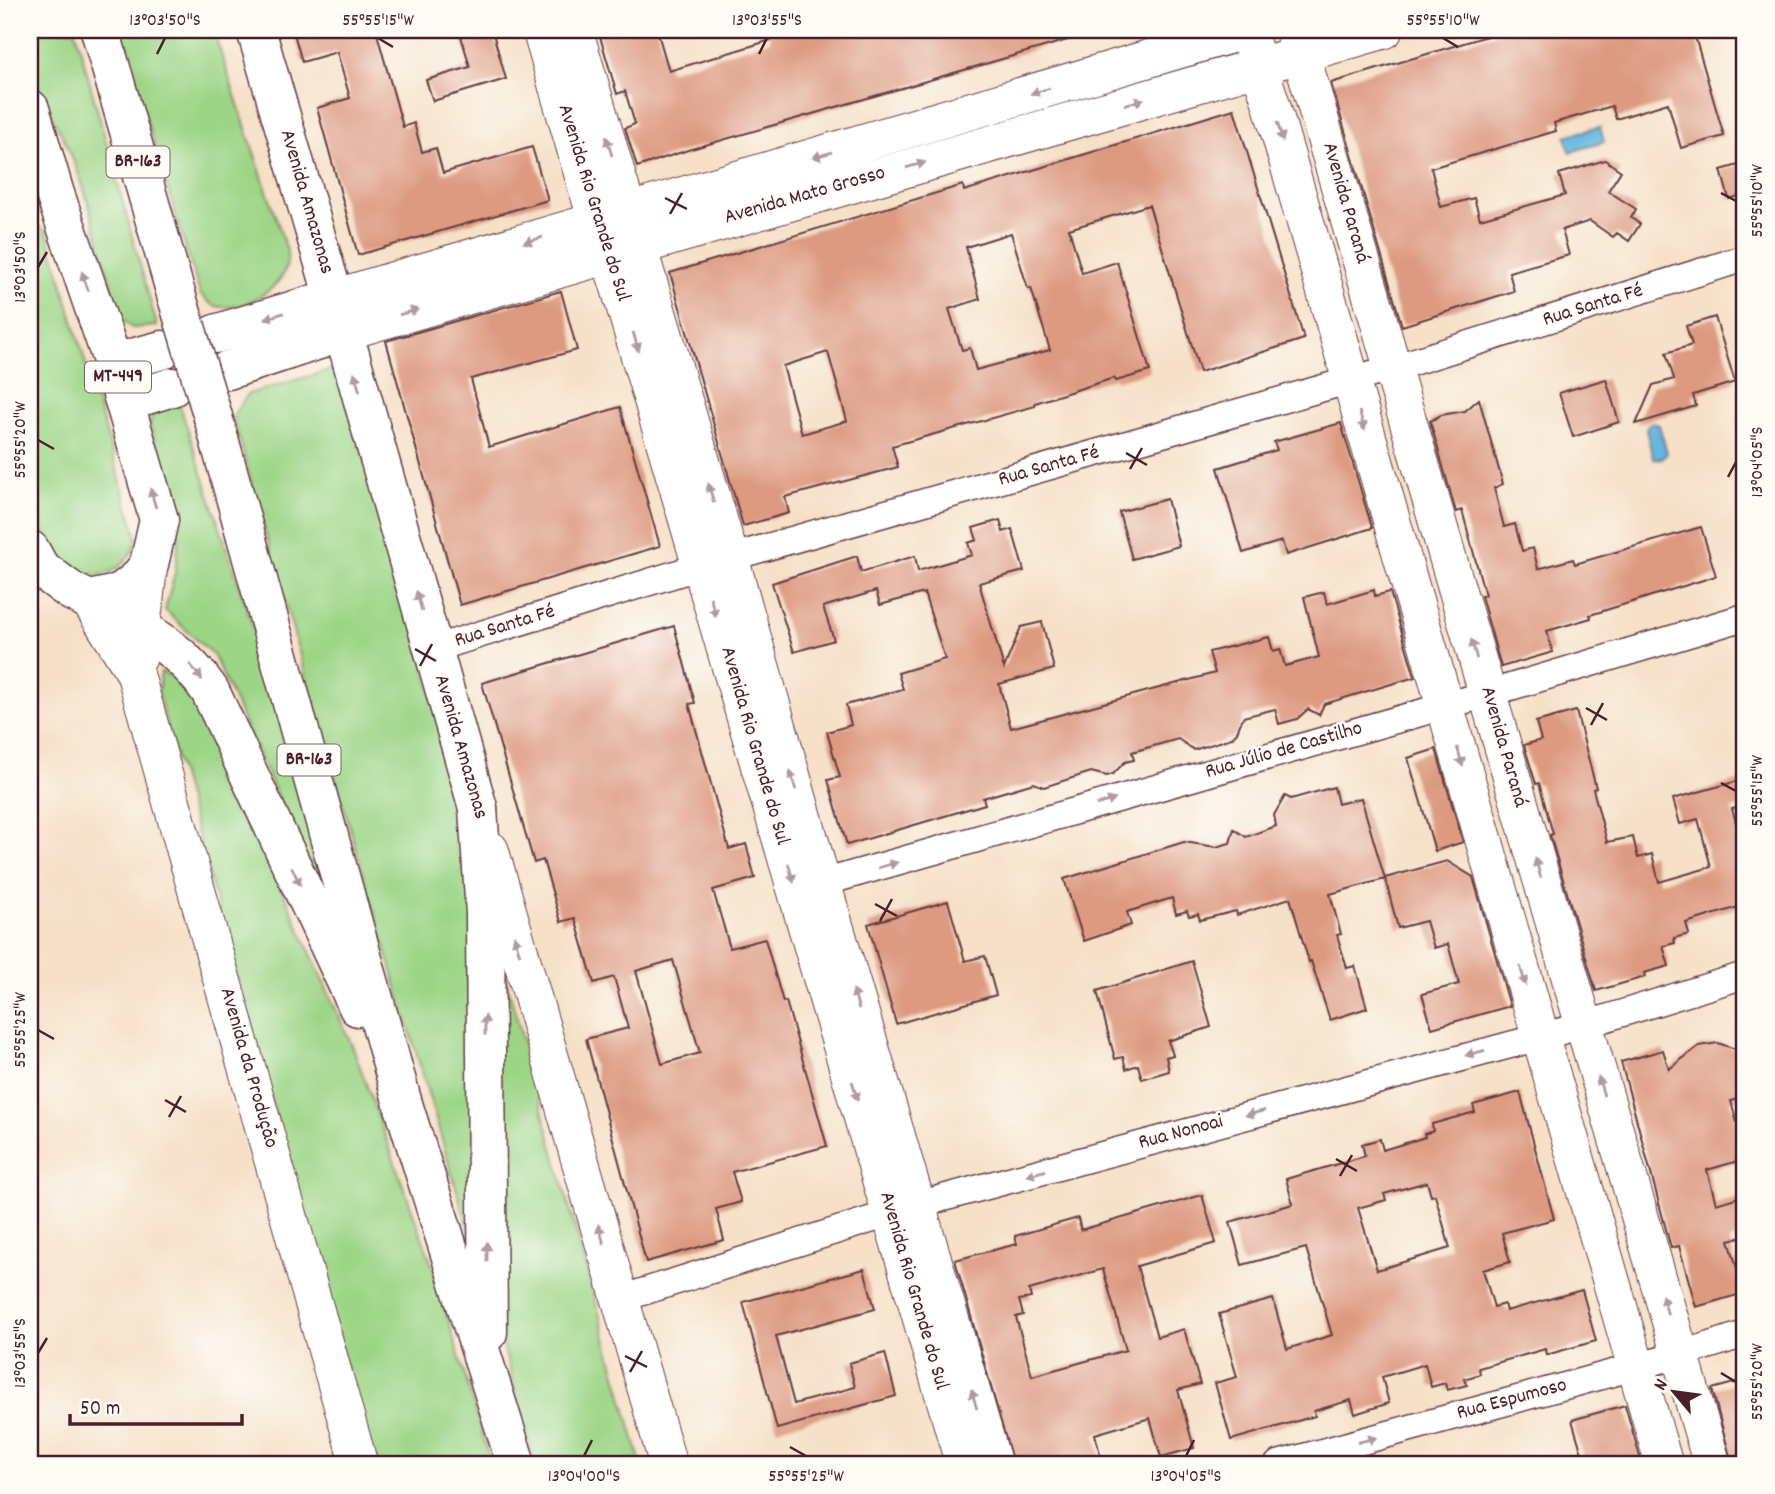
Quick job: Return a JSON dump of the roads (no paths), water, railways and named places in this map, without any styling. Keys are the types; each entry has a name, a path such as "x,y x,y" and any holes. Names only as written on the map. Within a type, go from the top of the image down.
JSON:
{"main road":[{"name":"BR-163","path":"100,30 213,417 403,1104 516,1464"},
{"name":"Avenida Amazonas","path":"256,30 478,808"},
{"name":"MT-449","path":"30,109 42,191 113,363 159,520 149,564"},
{"name":"Avenida Mato Grosso","path":"215,334 339,315"},
{"name":"Avenida Mato Grosso","path":"229,370 339,315"},
{"path":"113,363 162,350"},
{"path":"125,402 172,387"},
{"path":"30,550 40,568 56,581 143,630 187,660 210,691 403,1104"},
{"path":"89,600 123,591 139,578 149,564"},
{"path":"478,808 485,914 488,1369"}],"street":[{"name":"Avenida Rio Grande do Sul","path":"541,30 619,232"},
{"name":"Avenida Rio Grande do Sul","path":"574,30 619,232 904,1209 993,1464"},
{"name":"Avenida Mato Grosso","path":"339,315 619,232 1247,30"},
{"name":"Avenida Paraná","path":"1247,30 1664,1464"},
{"name":"Avenida Mato Grosso","path":"619,232 1259,66 1297,42 1384,30"},
{"name":"Avenida Paraná","path":"1297,42 1712,1464"},
{"name":"Rua Santa Fé","path":"433,649 716,562 1393,368 1745,258"},
{"name":"Avenida Rio Grande do Sul","path":"716,562 822,883 904,1209 964,1464"},
{"name":"Avenida da Produção","path":"135,673 143,630 149,564"},
{"name":"Avenida da Produção","path":"89,600 135,673 359,1464"},
{"name":"Rua Júlio de Castilho","path":"822,883 1487,694 1745,617"},
{"name":"Avenida Amazonas","path":"478,808 667,1464"},
{"name":"Rua Nonoai","path":"620,1299 904,1209 1584,1025 1745,975"},
{"name":"Rua Espumoso","path":"1278,1464 1679,1355 1745,1334"}],"water":[{"path":"1600,127 1604,142 1570,152 1566,136"},
{"path":"1652,423 1659,425 1667,453 1662,459 1653,458 1646,430"}]}
